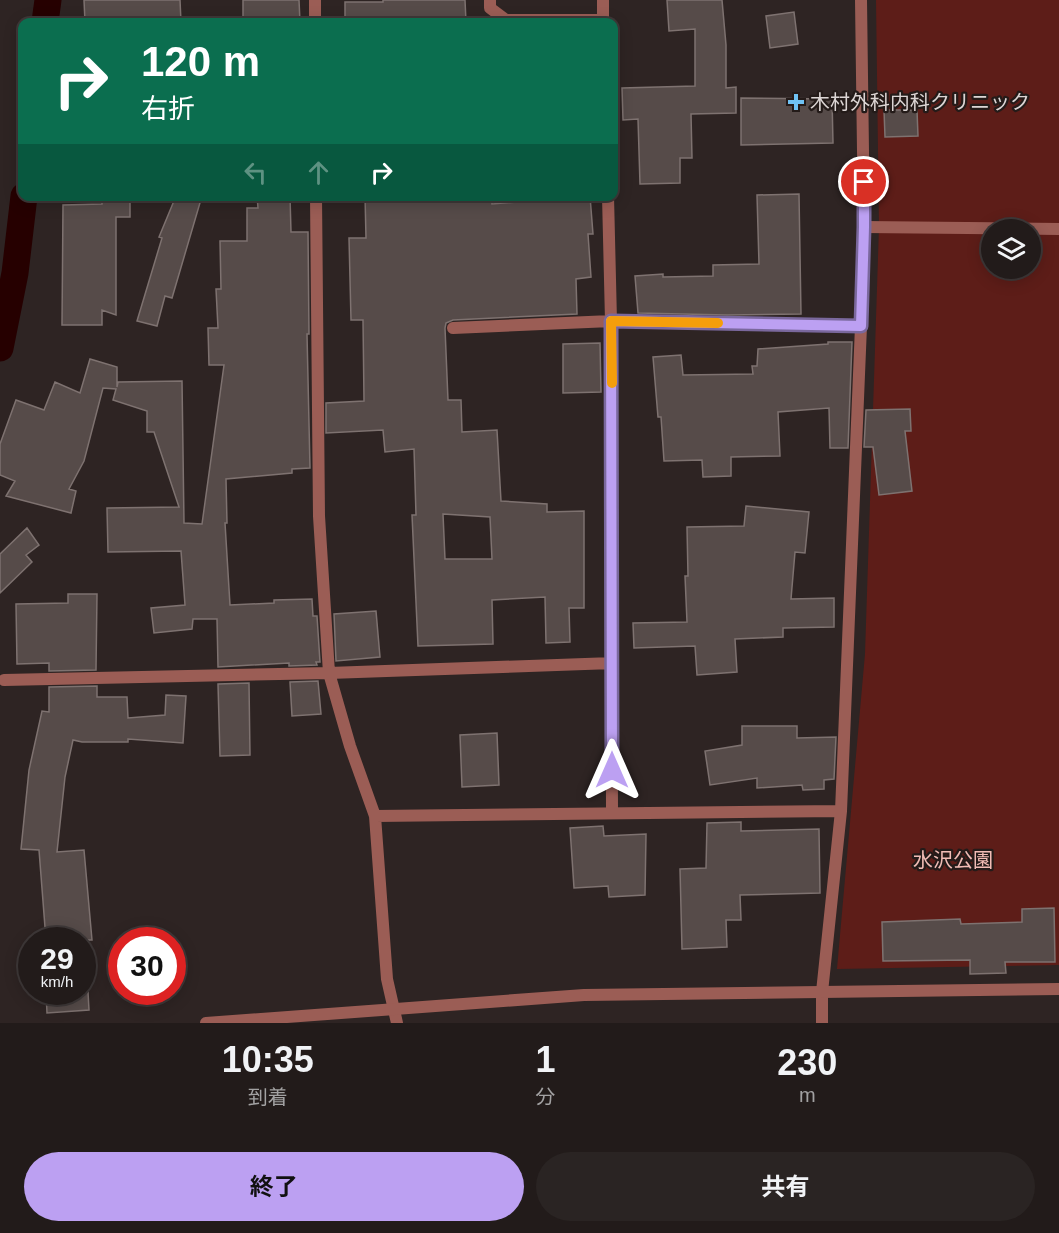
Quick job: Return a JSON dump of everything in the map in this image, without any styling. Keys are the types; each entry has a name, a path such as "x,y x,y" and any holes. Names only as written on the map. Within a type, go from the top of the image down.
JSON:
{"street":[{"path":"315,0 315,18"},
{"path":"490,0 490,8 503,18"},
{"path":"603,0 603,18"},
{"path":"822,1023 822,992 841,811 861,326 864,227 861,0"},
{"path":"316,201 320,516 329,673 350,746 375,816 387,979 397,1023"},
{"path":"608,201 611,321 612,813"},
{"path":"864,227 1059,229"},
{"path":"453,328 611,321 861,326"},
{"path":"4,681 613,663"},
{"path":"375,816 841,811"},
{"path":"206,1023 584,995 1059,989"}],"green space":[{"name":"水沢公園","path":"876,0 1059,0 1059,965 837,969 865,654 879,227"}],"building":[{"path":"84,0 180,0 181,18 85,18"},
{"path":"243,0 299,0 300,18 243,18"},
{"path":"383,0 465,0 466,18 345,18 345,2 383,2"},
{"path":"667,0 722,0 726,45 726,88 736,87 736,113 691,114 692,158 680,158 680,183 640,184 638,119 623,120 622,88 695,86 695,29 669,31"},
{"path":"794,12 798,44 770,48 766,16"},
{"path":"741,98 832,99 833,143 741,145"},
{"path":"884,110 917,110 918,136 885,137"},
{"path":"799,194 801,314 638,313 635,276 663,274 663,277 713,276 713,265 759,264 757,195"},
{"path":"102,201 130,201 130,217 116,217 116,315 102,310 102,325 62,325 63,205 102,204"},
{"path":"174,201 201,201 172,298 165,296 157,326 137,321 162,238 159,237"},
{"path":"257,201 290,201 291,232 308,232 309,334 307,334 310,468 292,469 292,473 226,479 227,523 225,523 230,605 312,599 313,616 317,616 320,662 316,662 317,665 289,666 289,663 218,667 217,619 193,619 192,629 154,633 151,608 185,605 181,551 108,552 107,508 179,507 154,432 147,432 147,411 113,400 116,389 103,388 84,461 69,489 76,491 71,513 6,496 15,481 0,475 0,444 16,400 44,410 55,382 80,393 90,359 117,367 117,387 118,382 182,381 184,523 202,524 224,365 209,365 208,328 218,328 216,289 221,289 220,241 247,241 247,208 258,208"},
{"path":"365,201 492,201 492,204 529,201 590,201 593,234 588,234 591,277 576,279 577,314 453,320 446,323 445,328 448,400 461,400 462,432 497,430 501,501 547,504 547,512 584,511 584,608 569,608 570,642 546,643 545,597 492,600 493,644 418,646 412,515 416,515 414,449 385,452 383,430 326,433 326,403 364,401 363,320 351,320 349,238 366,238","holes":["443,514 490,517 492,559 445,559"]},
{"path":"828,342 852,342 848,448 830,448 829,408 778,412 780,456 731,457 731,476 703,477 702,460 664,461 653,357 681,355 683,375 753,374 752,366 757,366 758,349 828,344"},
{"path":"600,343 601,392 563,393 563,344"},
{"path":"910,409 911,431 905,431 912,491 879,495 873,447 864,447 866,410"},
{"path":"746,506 809,512 805,553 795,552 791,599 834,598 834,627 783,628 783,637 735,639 737,672 697,675 695,646 634,648 633,623 687,622 685,576 688,576 687,527 744,526"},
{"path":"27,528 39,545 26,555 32,562 0,593 0,554"},
{"path":"68,594 97,594 96,670 49,671 49,663 17,664 16,604 68,603"},
{"path":"376,611 380,657 336,661 334,614"},
{"path":"318,681 321,714 292,716 290,682"},
{"path":"249,683 250,755 220,756 218,684"},
{"path":"97,686 97,697 127,697 128,718 165,715 166,695 186,696 183,743 128,739 128,742 73,740 65,777 57,852 84,850 91,927 45,927 39,850 21,849 29,770 42,711 49,712 49,687"},
{"path":"742,726 797,726 797,738 836,737 834,779 824,780 824,789 803,790 802,785 757,788 757,778 710,785 705,751 742,745"},
{"path":"497,733 499,785 462,787 460,735"},
{"path":"741,822 741,831 819,829 820,893 740,895 741,920 726,920 727,947 682,949 680,869 706,868 707,823"},
{"path":"603,826 604,836 646,834 645,895 609,897 608,886 574,888 570,828"},
{"path":"1054,908 1055,962 1005,962 1006,973 970,974 970,960 883,961 882,922 960,919 961,924 1022,922 1022,909"},
{"path":"47,1005 89,1005 89,1010 47,1013"}],"waterway":[{"path":"46,18 48,0"},
{"path":"0,348 15,273 23,201"}],"slow traffic":[{"path":"612,383 611,321 718,323"}],"place":[{"name":"木村外科内科クリニック","path":"796,102"}],"route":[{"path":"612,770 611,321 861,326 864,182"}]}
